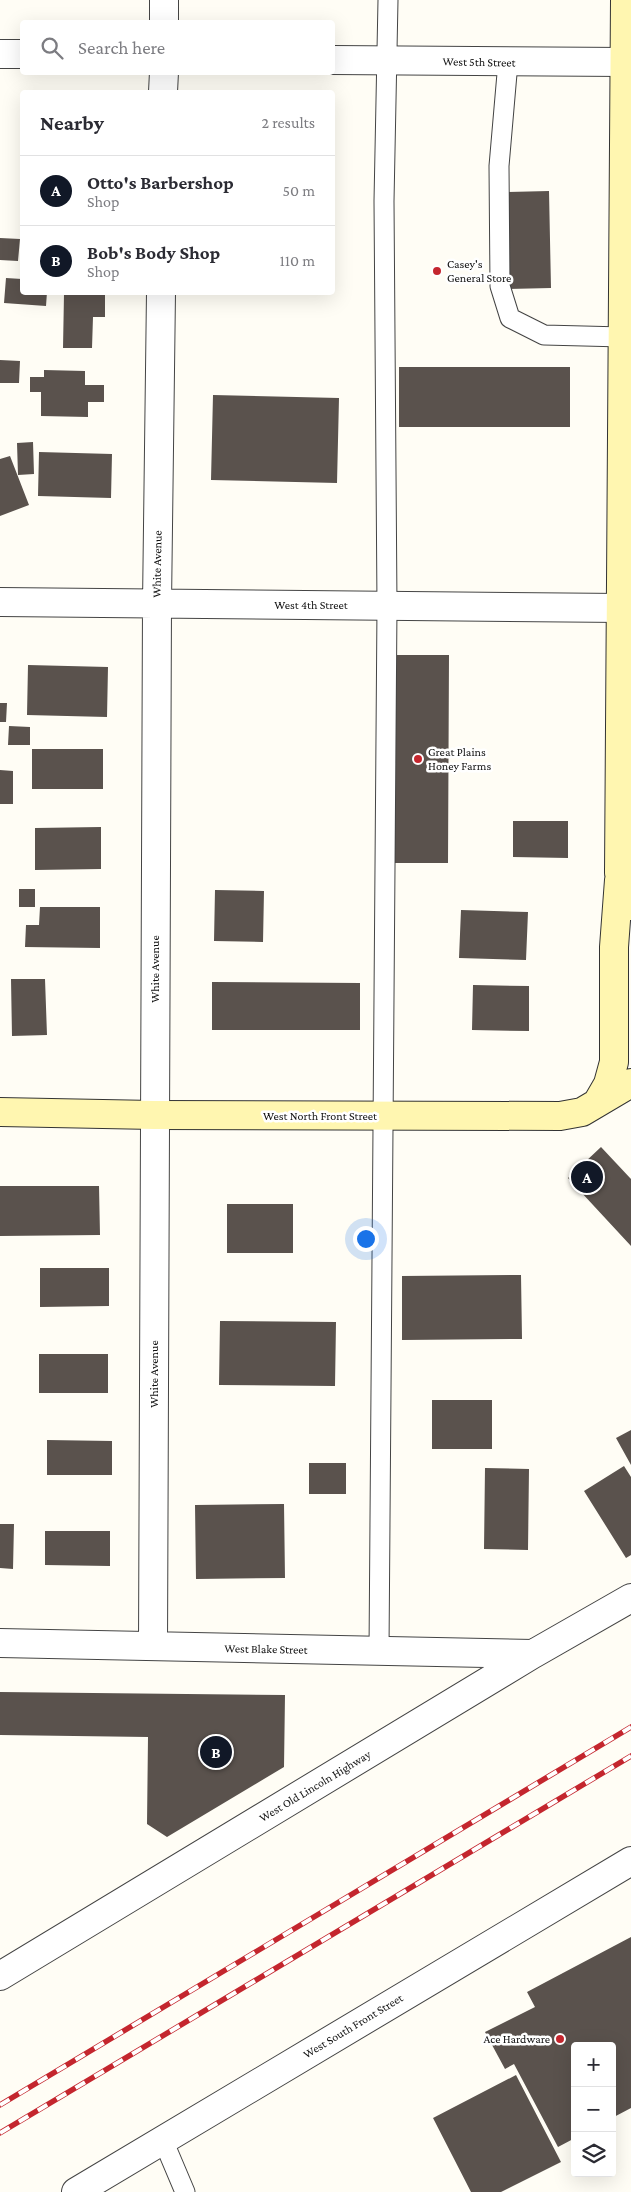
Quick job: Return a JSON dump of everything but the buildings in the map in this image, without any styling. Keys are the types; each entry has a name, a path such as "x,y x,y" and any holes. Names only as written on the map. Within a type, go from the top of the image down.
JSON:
{"main road":[{"path":"597,1103 608,1084 614,1062 614,947 625,750 622,608 627,445 623,337 628,158 625,0"},
{"path":"619,873 631,906"},
{"name":"West North Front Street","path":"0,1112 154,1115 560,1116 582,1112 631,1083"}],"street":[{"path":"164,0 164,20"},
{"path":"0,54 20,54"},
{"name":"West 5th Street","path":"335,60 625,62"},
{"path":"163,90 164,75"},
{"name":"White Avenue","path":"153,1646 157,604 161,295"},
{"name":"West 4th Street","path":"0,602 622,608"},
{"name":"West Old Lincoln Highway","path":"0,1976 533,1654 631,1598"},
{"name":"West Blake Street","path":"0,1643 533,1654"},
{"name":"West South Front Street","path":"76,2192 631,1861"}],"lane":[{"path":"379,1651 387,606 384,201 388,0"},
{"path":"508,62 499,175 500,286 510,318 544,335 623,337"},
{"path":"163,2140 185,2192"}],"railway":[{"path":"0,2105 631,1727"},
{"path":"0,2133 631,1756"}],"place":[{"name":"Casey's General Store","path":"437,271"},
{"name":"Great Plains Honey Farms","path":"418,759"},
{"name":"Otto's Barbershop","path":"587,1177"},
{"name":"Bob's Body Shop","path":"216,1752"},
{"name":"Ace Hardware","path":"560,2039"}]}
